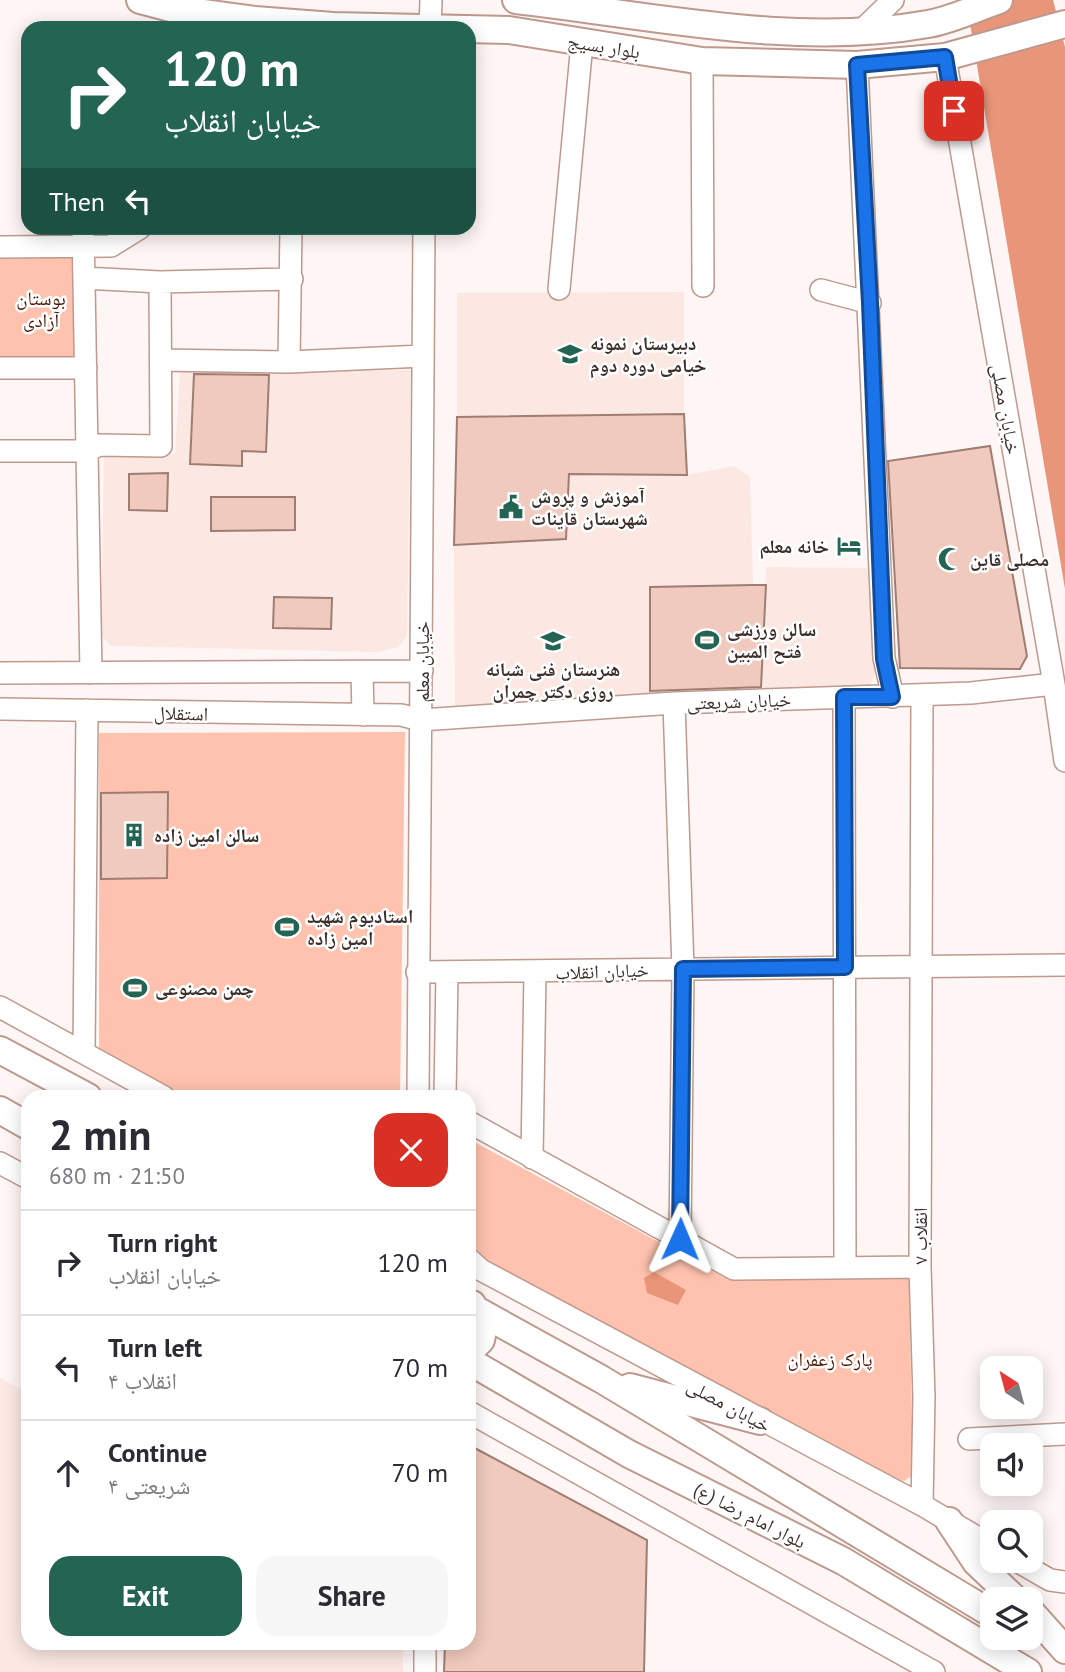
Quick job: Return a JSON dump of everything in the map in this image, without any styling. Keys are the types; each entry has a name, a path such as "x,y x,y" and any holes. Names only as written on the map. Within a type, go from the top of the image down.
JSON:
{"main road":[{"name":"بلوار بسیج","path":"140,0 229,21"},
{"name":"بلوار بسیج","path":"516,0 742,29 862,30 930,24 997,0"},
{"name":"بلوار بسیج","path":"394,21 430,18 450,21"},
{"name":"بلوار بسیج","path":"476,25 702,61 857,65 945,57 1065,24"},
{"path":"476,43 509,30"},
{"path":"0,1050 75,1090"},
{"path":"0,1110 21,1122"},
{"name":"بلوار امام رضا (ع)","path":"476,1308 601,1379 980,1607"},
{"path":"476,1311 484,1325 481,1340 476,1345"},
{"name":"بلوار امام رضا (ع)","path":"476,1365 629,1454 843,1561 1028,1672"},
{"path":"601,1379 760,1421"},
{"path":"949,1521 976,1562 1002,1587"},
{"path":"1043,1625 1065,1650"},
{"path":"1043,1644 1065,1658"}],"street":[{"path":"862,30 893,0"},
{"path":"559,289 582,43"},
{"name":"خیابان مصلی","path":"945,57 1065,761"},
{"path":"702,61 703,286"},
{"path":"857,65 870,303 884,659 892,697"},
{"path":"0,247 83,237 111,246 129,235"},
{"path":"289,362 291,235"},
{"name":"خیابان معلم","path":"418,1090 424,235"},
{"path":"83,237 91,673"},
{"path":"84,278 160,282 292,279"},
{"path":"0,452 87,451 99,446 161,446 160,282"},
{"path":"821,290 870,303"},
{"path":"161,360 289,362 423,356"},
{"path":"0,368 86,368"},
{"name":"استقلال","path":"0,673 422,671"},
{"path":"362,673 363,715"},
{"name":"خیابان شریعتی","path":"421,720 674,704 971,693 1054,684"},
{"name":"انقلاب ۷","path":"922,695 922,1505"},
{"path":"844,697 845,1267"},
{"path":"674,704 683,969 680,1239"},
{"name":"استقلال","path":"0,709 401,715 421,720"},
{"path":"84,1053 87,710"},
{"name":"خیابان انقلاب","path":"417,972 1065,965"},
{"path":"533,1158 535,972"},
{"path":"445,1090 447,973"},
{"path":"0,1007 151,1090"},
{"path":"476,1126 734,1269 920,1267"},
{"path":"0,1163 21,1174"},
{"name":"خیابان مصلی","path":"476,1265 760,1421 922,1505 980,1539"},
{"path":"476,1416 934,1672"},
{"path":"969,1438 1065,1434"},
{"path":"1038,1573 1050,1580 1065,1583"},
{"path":"425,1650 425,1672"}],"shaded area":[{"path":"966,0 1053,0 1065,47 1065,589"},
{"name":"دبیرستان نمونه خیامی دوره دوم","path":"684,292 684,414 457,417 457,293"},
{"path":"411,370 407,636 398,647 377,652 111,646 101,635 104,454 175,454 180,371"},
{"name":"هنرستان فنی شبانه روزی دکتر چمران","path":"734,466 750,477 753,585 650,587 650,696 455,708 454,545 566,539 569,474 687,475"},
{"path":"766,567 871,568 875,677 867,687 761,692"},
{"path":"654,1272 686,1290 678,1305 647,1293 644,1278"},
{"path":"0,1378 21,1389 21,1650 403,1650 403,1672 0,1672"}],"green space":[{"name":"بوستان آزادی","path":"80,257 84,359 0,358 0,259"},
{"path":"405,732 400,1090 171,1090 99,1051 99,733"},
{"name":"پارک زعفران","path":"476,1143 729,1280 909,1279 913,1475 904,1481 860,1466 489,1262 476,1251"}],"building":[{"path":"194,374 269,375 266,452 242,451 242,466 190,464"},
{"name":"آموزش و پروش شهرستان قاینات","path":"684,414 687,475 569,474 566,539 454,545 457,417"},
{"name":"مصلی قاین","path":"990,446 1027,656 1020,669 900,668 888,461"},
{"path":"168,473 167,511 129,510 129,474"},
{"path":"211,497 295,497 295,530 211,531"},
{"name":"سالن ورزشی فتح المبین","path":"766,585 761,687 650,691 650,587"},
{"path":"274,597 332,598 331,629 273,628"},
{"name":"سالن امین زاده","path":"168,792 167,878 101,879 101,793"},
{"path":"476,1449 647,1540 644,1672 444,1672 445,1650 476,1650"}],"place":[{"name":"دبیرستان نمونه خیامی دوره دوم","path":"570,354"},
{"name":"آموزش و پروش شهرستان قاینات","path":"511,507"},
{"name":"خانه معلم","path":"849,546"},
{"name":"مصلی قاین","path":"950,559"},
{"name":"سالن ورزشی فتح المبین","path":"707,640"},
{"name":"هنرستان فنی شبانه روزی دکتر چمران","path":"553,641"},
{"name":"سالن امین زاده","path":"134,835"},
{"name":"استادیوم شهید امین زاده","path":"287,927"},
{"name":"چمن مصنوعی","path":"135,988"}],"route":[{"path":"680,1239 683,969 845,967 844,697 892,697 884,659 870,303 857,65 945,57 954,111"}]}
